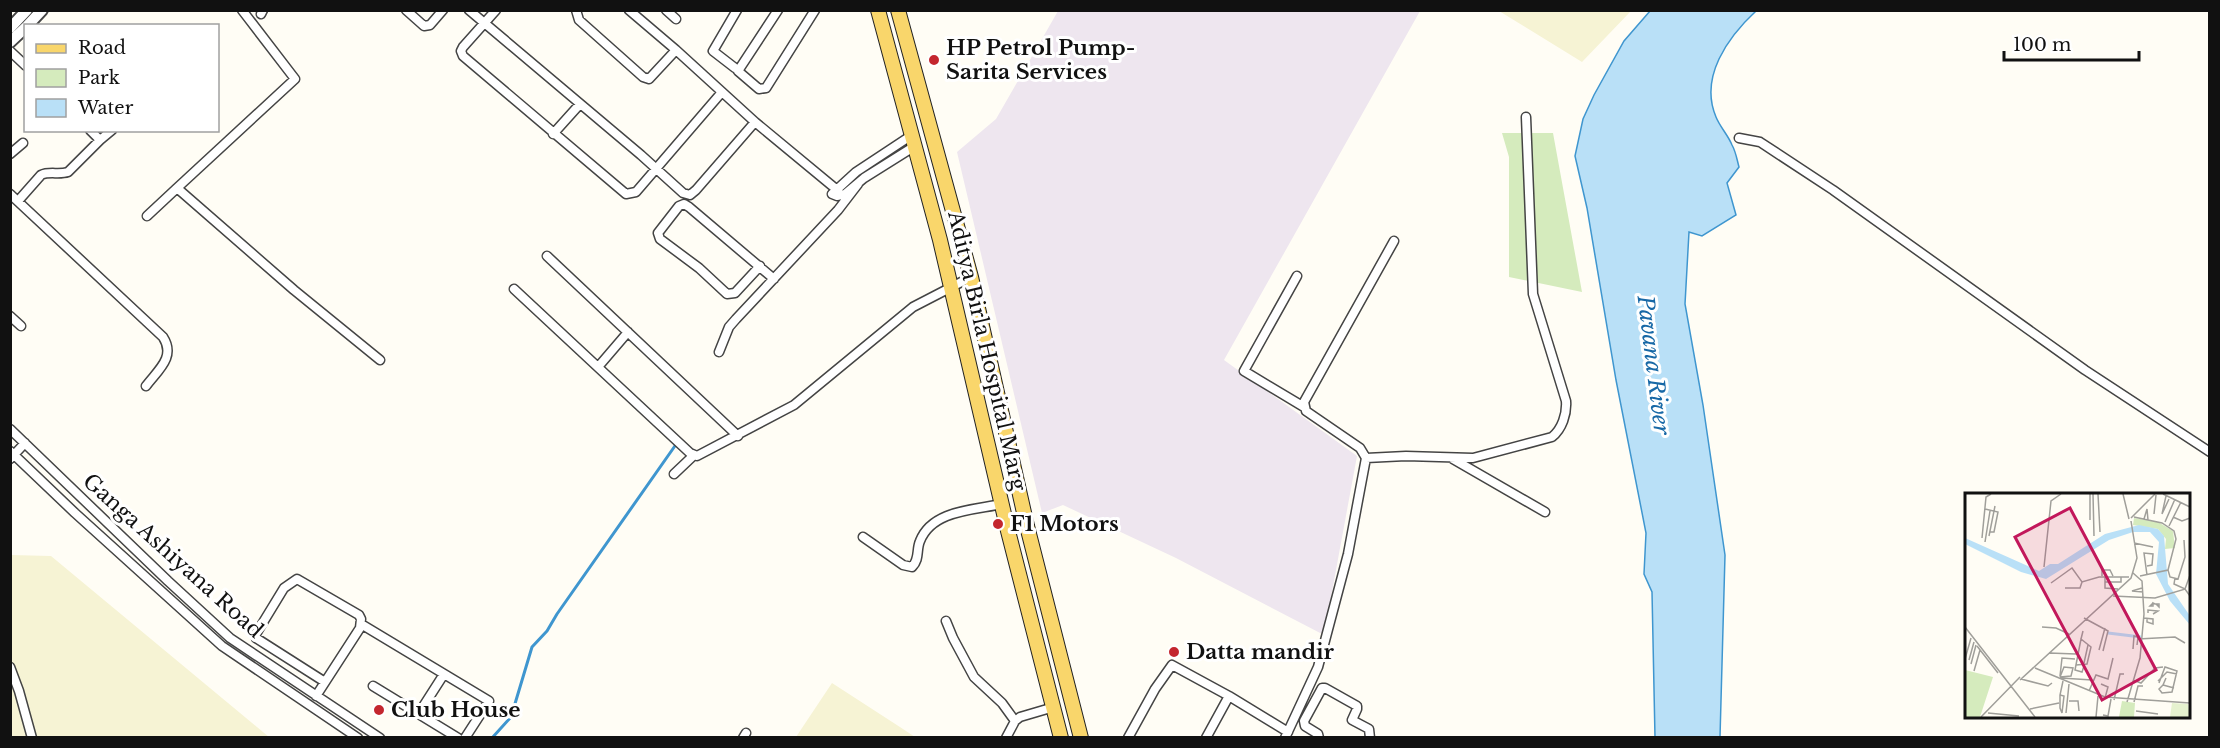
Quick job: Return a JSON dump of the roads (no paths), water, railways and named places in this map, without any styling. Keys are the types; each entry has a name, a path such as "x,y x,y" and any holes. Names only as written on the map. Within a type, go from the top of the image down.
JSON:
{"main road":[{"name":"Aditya Birla Hospital Marg","path":"900,12 971,277 1027,526 1081,738"},
{"name":"Aditya Birla Hospital Marg","path":"880,17 914,140 1008,531 1061,738"},
{"path":"976,394 996,388"},
{"path":"1008,531 1027,526"}],"street":[{"path":"10,28 24,18 42,10"},
{"path":"147,216 295,79 242,10"},
{"path":"406,10 424,26 430,25 443,10"},
{"path":"470,10 656,167 683,193 690,195 755,122"},
{"path":"496,10 463,46 461,51 463,56 626,194 636,192 722,92"},
{"path":"576,10 579,20 643,77 649,79 676,50"},
{"path":"629,10 755,122 836,189"},
{"path":"666,10 676,19"},
{"path":"735,68 713,51 737,10"},
{"path":"778,10 738,71 759,89 766,87 816,10"},
{"path":"880,17 900,12"},
{"path":"10,42 24,18"},
{"path":"10,51 24,64"},
{"path":"553,134 580,104"},
{"path":"1366,459 1406,456 1473,458 1552,437 1560,428 1567,408 1533,294 1526,117"},
{"path":"92,132 100,140"},
{"path":"110,132 68,172 44,173 14,197 163,337 169,351 167,359 146,386"},
{"path":"1738,138 1760,142 1833,190 2085,370 2210,452"},
{"path":"914,140 845,194 837,196 832,194 852,175 914,140"},
{"path":"10,154 23,143"},
{"path":"852,175 858,184"},
{"path":"719,352 729,327 838,210 858,184"},
{"path":"177,188 294,290 380,360"},
{"path":"760,266 735,293 727,294 699,268 660,239 658,233 679,206 684,204 760,266 774,279"},
{"path":"1304,407 1304,402 1394,241"},
{"path":"547,256 738,436"},
{"path":"1128,738 1155,689 1172,666 1228,696 1286,735 1318,667 1348,554 1366,459 1360,448 1310,414 1304,407 1244,371 1297,276"},
{"path":"674,474 693,456 701,455 794,405 913,307 971,277"},
{"path":"514,289 693,456"},
{"path":"10,316 21,327"},
{"path":"598,367 628,332"},
{"name":"Ganga Ashiyana Road","path":"10,429 230,638 380,738"},
{"path":"25,443 12,455 222,646 358,738"},
{"path":"1450,458 1545,512"},
{"path":"863,537 903,565 912,567 918,559 921,538 933,522 942,517 1002,504"},
{"path":"316,696 325,682 361,624 359,615 297,579 284,588 256,634 256,638 325,682"},
{"path":"946,621 974,677 1002,703 1015,721"},
{"path":"361,624 489,701 465,738"},
{"path":"10,667 29,722 32,738"},
{"path":"418,713 444,674"},
{"path":"373,686 458,738"},
{"path":"1319,738 1318,734 1305,726 1304,721 1322,688 1354,703 1357,709 1352,720 1369,729 1370,738"},
{"path":"1206,738 1228,696"},
{"path":"1006,738 1015,721 1024,715 1054,707"},
{"path":"437,738 443,728"}],"water":[{"name":"Pavana River","path":"1650,11 1756,11 1727,45 1719,59 1711,87 1716,117 1733,148 1739,167 1727,183 1736,215 1702,236 1689,232 1685,304 1703,405 1725,555 1720,737 1655,737 1652,592 1644,574 1646,533 1616,380 1587,208 1575,156 1583,119 1594,95 1624,41"}],"waterway":[{"path":"492,738 511,717 532,647 547,631 677,443"}],"place":[{"name":"HP Petrol Pump- Sarita Services","path":"934,60"},
{"name":"F1 Motors","path":"998,524"},
{"name":"Datta mandir","path":"1174,652"},
{"name":"Club House","path":"379,710"}]}
